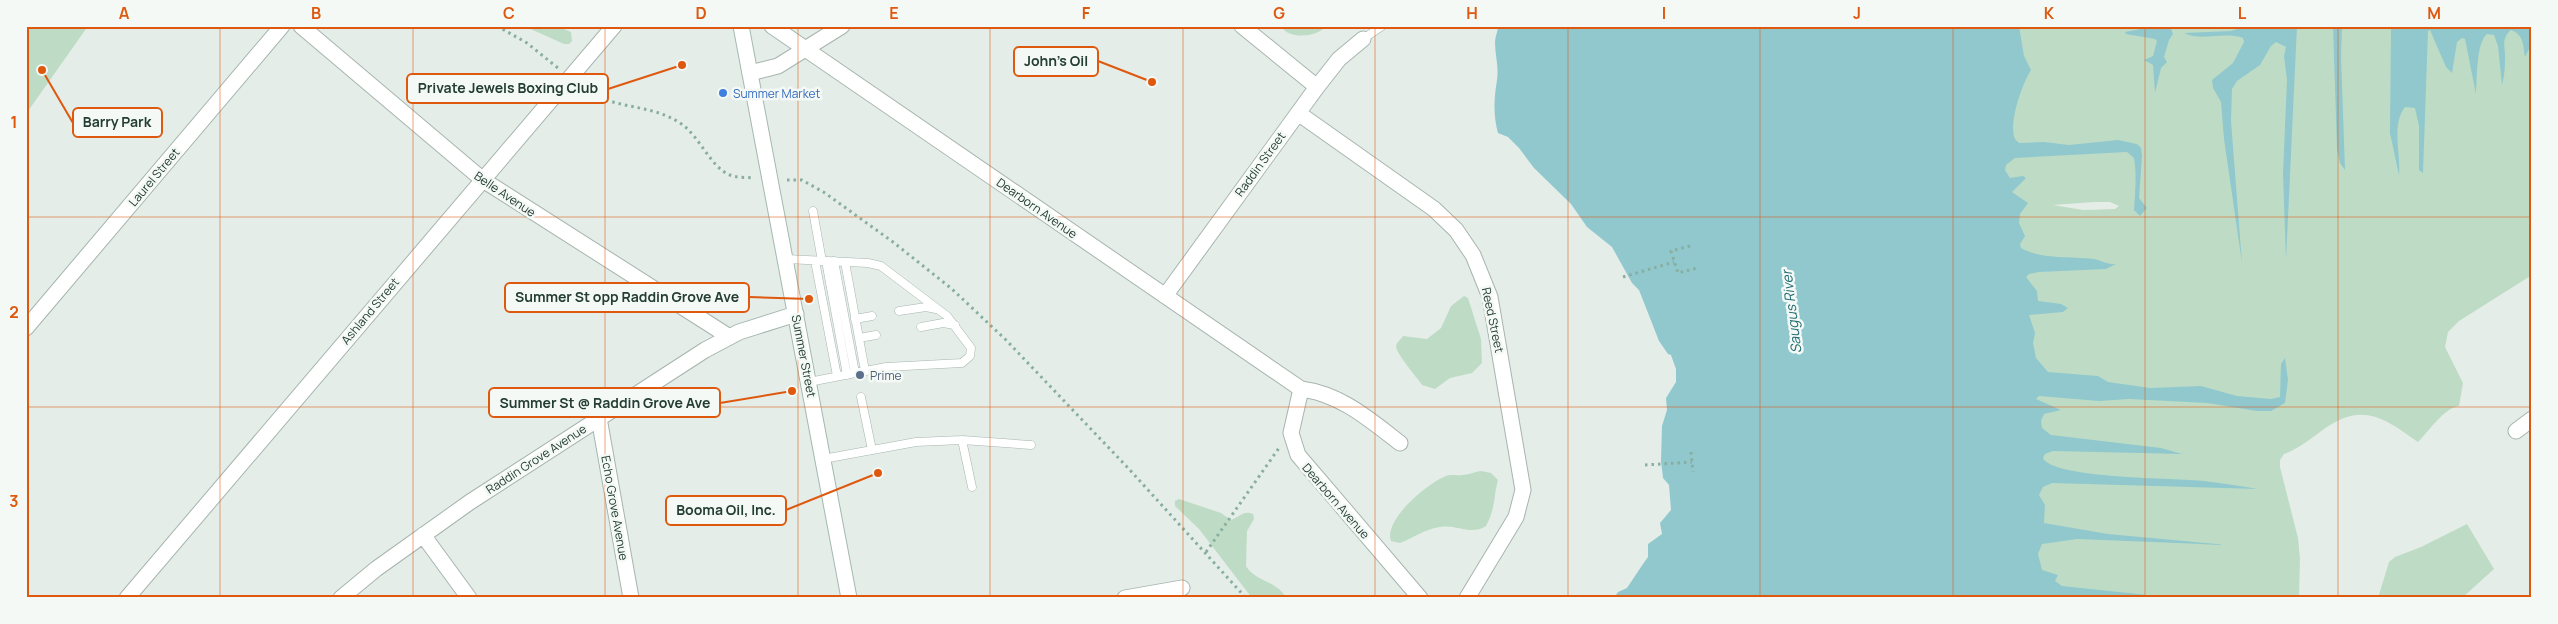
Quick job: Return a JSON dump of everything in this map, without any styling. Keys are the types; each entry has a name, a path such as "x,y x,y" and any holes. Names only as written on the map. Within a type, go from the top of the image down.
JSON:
{"street":[{"name":"Laurel Street","path":"26,328 282,26"},
{"name":"Belle Avenue","path":"301,26 483,180 728,336"},
{"name":"Ashland Street","path":"127,598 614,26"},
{"name":"Summer Street","path":"742,26 849,598"},
{"name":"Dearborn Avenue","path":"772,26 1301,390 1319,392 1342,402 1400,444"},
{"path":"750,73 778,66 842,26"},
{"path":"1242,26 1317,87"},
{"name":"Raddin Street","path":"1165,296 1317,87 1339,59 1363,39"},
{"name":"Reed Street","path":"1298,113 1422,199 1446,219 1465,242 1486,283 1493,312 1523,490 1516,517 1467,598"},
{"name":"Raddin Grove Avenue","path":"341,598 372,572 478,496 728,336 796,314"},
{"path":"1292,442 1292,427 1301,390"},
{"name":"Echo Grove Avenue","path":"599,418 631,598"},
{"path":"2516,431 2532,419"},
{"name":"Dearborn Avenue","path":"1292,442 1301,460 1420,598"},
{"path":"423,535 469,598"},
{"path":"1125,598 1182,588"}],"lane":[{"path":"1363,39 1382,26"},
{"path":"813,211 851,374"},
{"path":"786,259 880,266 944,313 957,327 971,348 970,356 962,363 906,365 809,382"},
{"path":"824,261 837,376"},
{"path":"845,262 865,371"},
{"path":"899,311 930,307 944,313"},
{"path":"855,319 872,316"},
{"path":"921,327 948,322 957,327"},
{"path":"859,338 876,335"},
{"path":"860,397 872,450"},
{"path":"823,459 902,444 962,440 1032,445"},
{"path":"962,440 972,488"}],"path":[{"path":"499,27 527,43 590,93 603,100 652,111 672,118 690,130 721,169 730,175 802,180 923,265 981,315 1206,552 1246,598"},
{"path":"1690,246 1671,251 1674,262 1678,273 1697,268"},
{"path":"1623,277 1674,262"},
{"path":"1206,552 1275,453 1292,442"},
{"path":"1691,452 1693,472"},
{"path":"1645,465 1692,462"}],"green space":[{"path":"26,26 88,26 26,114"},
{"path":"524,26 557,26 571,32 572,41 569,44 564,44"},
{"path":"1281,26 1325,27 1316,33 1303,36 1290,33"},
{"path":"1824,26 2532,26 2532,275 2459,321 2448,332 2445,347 2463,383 2459,406 2442,415 2418,442 2382,419 2359,415 2334,422 2299,447 2284,454 2280,460 2280,467 2298,538 2300,559 2299,598 1970,598","holes":["2110,202 2119,206 2115,209 2083,210 2053,205"]},
{"path":"1464,296 1468,298 1481,339 1482,363 1472,373 1450,378 1435,389 1422,385 1399,354 1396,346 1403,336 1427,339 1441,328 1451,306"},
{"path":"1481,471 1491,473 1498,480 1493,508 1486,526 1475,530 1440,527 1400,543 1391,541 1390,532 1400,513 1429,486 1448,475 1464,475"},
{"path":"1179,499 1221,513 1231,520 1244,513 1253,514 1254,519 1247,531 1246,566 1255,575 1282,592 1286,598 1252,598 1199,529 1175,506 1175,501"},
{"path":"2467,524 2494,569 2462,598 2378,598 2389,562 2395,557 2421,547"}],"water":[{"name":"Saugus River","path":"1498,26 2019,26 2024,56 2031,70 2020,94 2015,114 2013,132 2015,139 2019,143 2044,142 2069,145 2118,140 2137,144 2141,148 2142,156 2139,198 2147,208 2140,216 2134,210 2135,165 2134,158 2127,152 2015,158 2006,165 2005,170 2010,178 2023,176 2026,178 2012,192 2028,203 2020,214 2019,223 2025,236 2020,244 2021,248 2047,256 2094,259 2116,264 2106,269 2039,272 2029,274 2026,277 2037,291 2038,301 2061,304 2068,308 2063,312 2029,315 2035,333 2033,343 2036,358 2048,372 2098,376 2108,382 2150,388 2201,386 2237,396 2271,399 2280,397 2281,364 2285,358 2288,380 2285,403 2271,411 2257,411 2207,403 2129,399 2099,401 2039,396 2036,399 2061,410 2044,414 2041,421 2042,428 2051,435 2161,448 2182,454 2053,451 2045,454 2043,458 2052,465 2091,474 2204,481 2258,489 2052,483 2043,487 2039,495 2045,505 2044,523 2108,534 2227,545 2077,539 2042,544 2038,554 2042,570 2058,575 2055,581 2062,586 2176,598 1614,598 1618,592 1627,588 1648,557 1648,544 1662,534 1660,523 1671,510 1669,485 1663,478 1661,461 1662,426 1667,410 1666,398 1676,382 1676,369 1671,355 1668,354 1659,341 1639,290 1632,283 1612,247 1587,227 1571,204 1534,168 1508,137 1498,133 1495,120 1495,93 1498,70 1495,42"},
{"path":"2156,26 2170,26 2173,34 2169,40 2164,57 2167,62 2161,68 2155,93 2153,65 2144,60 2153,56 2157,41 2155,39 2126,34 2125,32"},
{"path":"2246,26 2297,26 2286,260 2283,174 2287,80 2284,56 2286,47 2276,42 2271,46 2260,65 2237,81 2232,89 2231,121 2242,263 2224,139 2221,102 2213,88 2212,80 2233,63 2244,42 2243,38 2236,36 2198,37 2184,33 2231,31"},
{"path":"2333,26 2342,26 2341,56 2345,170 2340,163 2337,149"},
{"path":"2391,26 2532,26 2532,43 2525,57 2521,38 2511,30 2508,33 2504,44 2505,70 2502,85 2498,46 2494,35 2487,34 2483,39 2479,53 2476,94 2465,39 2462,38 2457,42 2452,73 2446,67 2430,30 2428,31 2423,173 2419,170 2419,126 2415,108 2405,107 2398,122 2397,131 2399,175 2390,133"}],"place":[{"name":"Private Jewels Boxing Club","path":"682,65"},
{"name":"Barry Park","path":"42,70"},
{"name":"John's Oil","path":"1152,82"},
{"name":"Summer Market","path":"723,93"},
{"name":"Summer St opp Raddin Grove Ave","path":"809,299"},
{"name":"Prime","path":"860,375"},
{"name":"Summer St @ Raddin Grove Ave","path":"792,391"},
{"name":"Booma Oil, Inc.","path":"878,473"}]}
